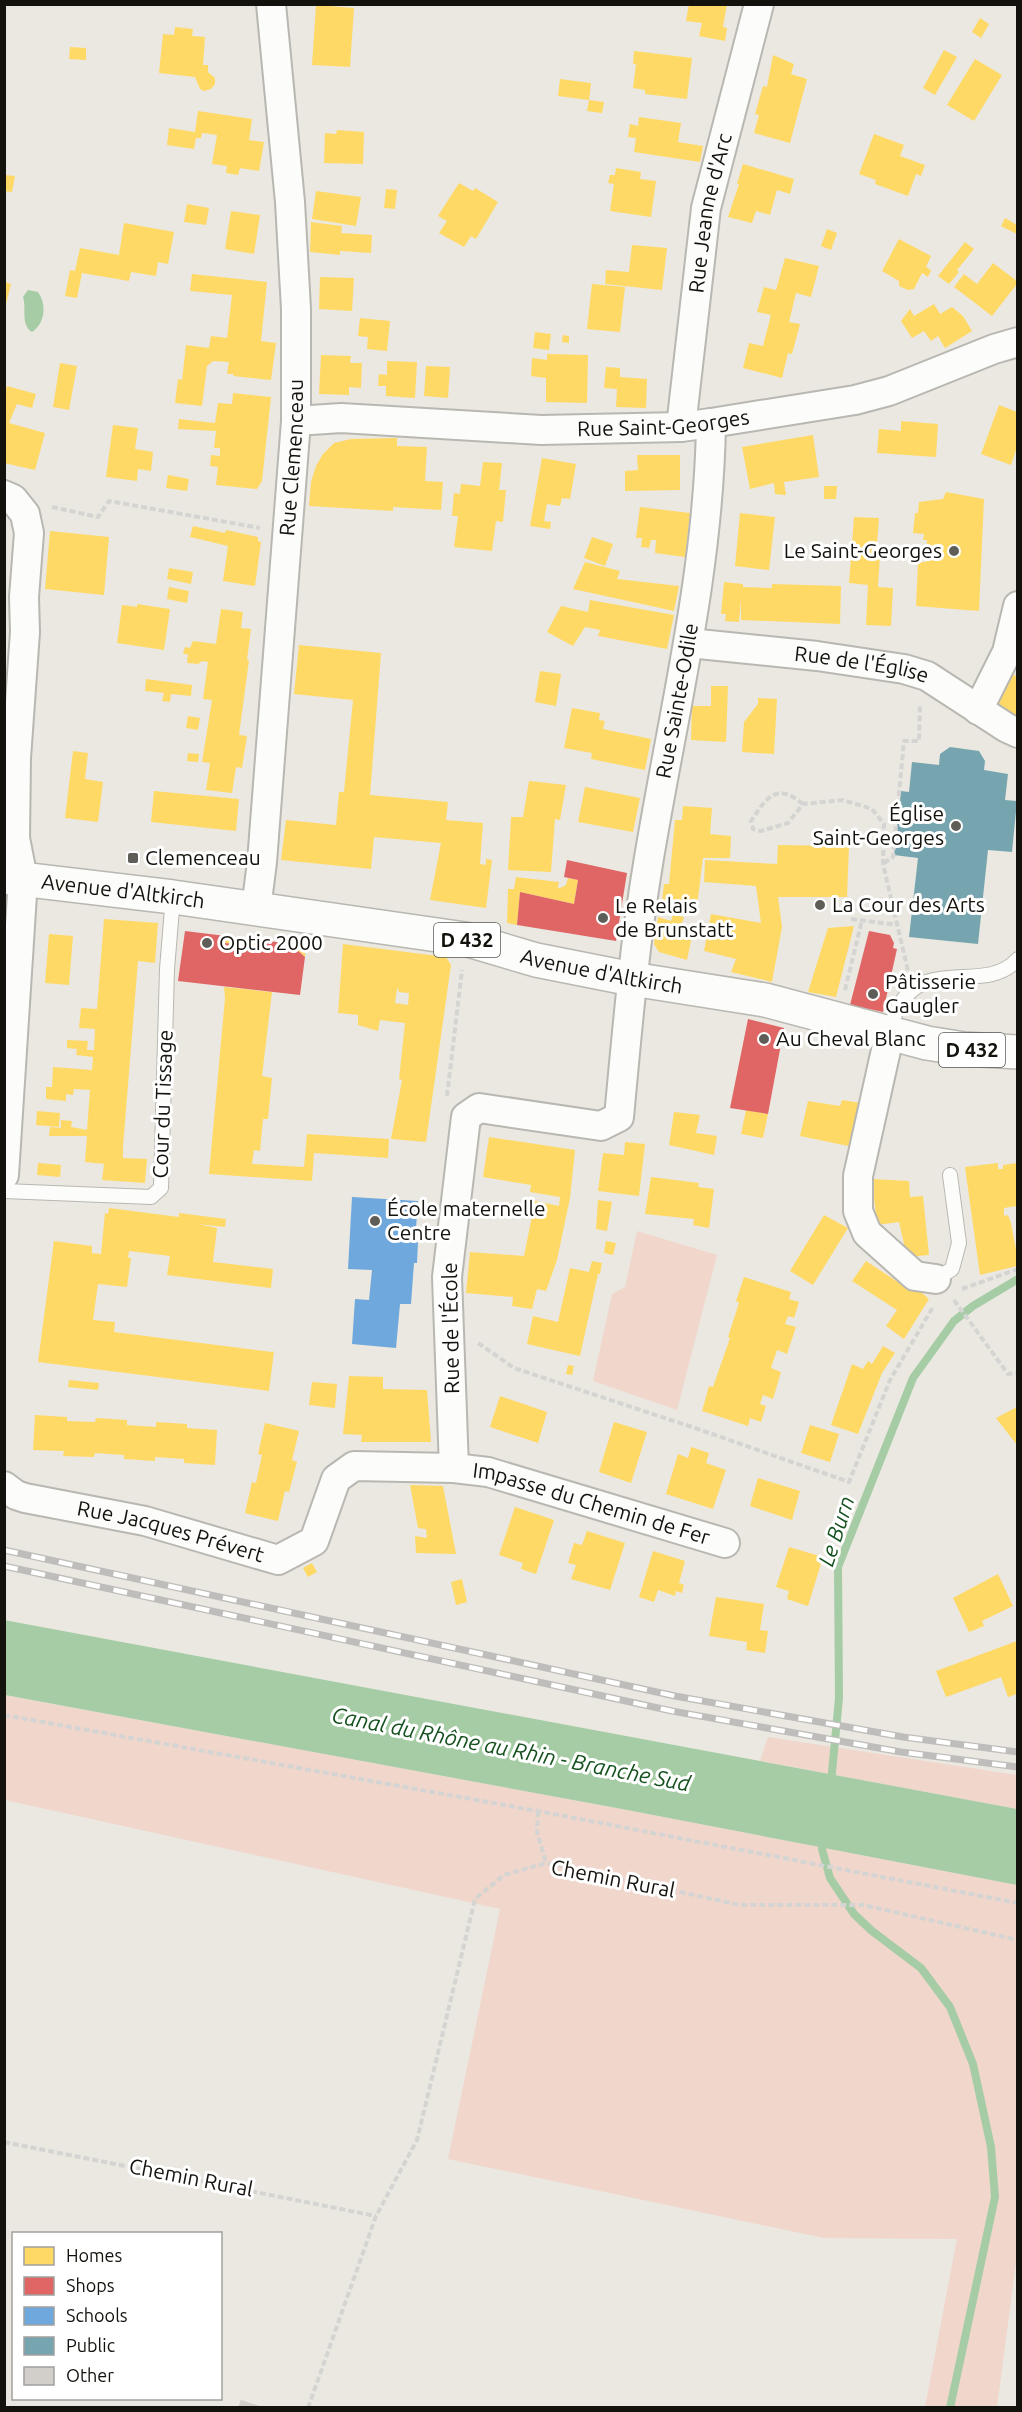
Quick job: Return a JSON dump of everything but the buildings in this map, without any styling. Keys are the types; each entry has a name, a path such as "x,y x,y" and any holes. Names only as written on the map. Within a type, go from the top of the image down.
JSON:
{"main road":[{"name":"Avenue d'Altkirch","path":"14,878 173,897 465,939 536,960 632,979 765,1000 927,1043 964,1049 1017,1052"}],"street":[{"name":"Rue Clemenceau","path":"256,909 262,862 296,421 296,309 272,4"},
{"name":"Rue Jeanne d'Arc","path":"681,427 706,208 759,4"},
{"name":"Rue Saint-Georges","path":"296,421 341,418 541,430 681,427 855,400 890,391 1017,342"},
{"name":"Rue Sainte-Odile","path":"466,1117 479,1108 601,1126 619,1117 632,979 648,863 689,643 705,540 711,423"},
{"path":"4,1175 15,838 10,757 24,632 29,533 25,514 9,497"},
{"path":"978,710 1007,652 1017,606"},
{"name":"Rue de l'Église","path":"689,643 852,660 904,669 920,674 1017,733"},
{"path":"890,1032 858,1176 858,1211 867,1233 915,1276 942,1287"},
{"name":"Rue de l'École","path":"454,1468 447,1277 466,1117"},
{"name":"Rue Jacques Prévert","path":"10,1490 145,1521 278,1560 314,1541 336,1479 354,1466 454,1468"},
{"name":"Impasse du Chemin de Fer","path":"454,1468 488,1472 725,1543"}],"lane":[{"name":"Cour du Tissage","path":"4,1191 151,1197 161,1188 167,969 173,897"},
{"path":"890,1032 897,1008 912,990 945,976 990,976 1002,972 1017,959"},
{"path":"942,1287 952,1269 959,1243 950,1175"}],"path":[{"path":"9,497 98,517 109,501 289,532"},
{"path":"883,864 892,857 904,741 919,741 920,674"},
{"path":"803,804 788,823 761,831 753,829 751,821 768,797 777,793 792,795 803,804 843,800 872,808 884,824 883,864 897,925 851,919"},
{"path":"837,1020 862,920"},
{"path":"465,939 447,1095 466,1117"},
{"path":"448,1334 478,1343 514,1368 849,1482 890,1380 942,1287 1017,1269"},
{"path":"958,1306 1008,1374 1017,1372"},
{"path":"4,1715 538,1811 1017,1903"},
{"path":"538,1811 537,1832 546,1863"},
{"name":"Chemin Rural","path":"308,2408 376,2216 417,2140 475,1899 504,1875 546,1863 740,1905 863,1905 1017,1940"},
{"name":"Chemin Rural","path":"4,2142 376,2216"}],"shaded area":[{"path":"637,1231 717,1255 677,1410 593,1381 612,1294 625,1287"},
{"path":"4,1695 622,1809 1017,1885 1018,2248 997,2407 925,2407 957,2239 824,2238 448,2159 500,1909 5,1800"},
{"path":"768,1737 1017,1775 1017,1809 760,1761"}],"water":[{"path":"28,290 38,292 43,302 42,319 32,332 25,321 23,297"},
{"name":"Canal du Rhône au Rhin - Branche Sud","path":"4,1620 1017,1809 1017,1885 622,1809 5,1695"}],"waterway":[{"name":"Le Burn","path":"831,1783 839,1698 838,1567 913,1378 954,1321 973,1306 1018,1279"},
{"path":"824,1838 822,1849 830,1878 854,1914 872,1931 921,1968 950,2007 973,2064 991,2147 995,2197 950,2408"}],"railway":[{"path":"4,1550 675,1696 903,1737 1018,1752"},
{"path":"4,1566 672,1711 901,1752 1018,1767"}],"place":[{"name":"Le Saint-Georges","path":"954,551"},
{"name":"Église Saint-Georges","path":"956,826"},
{"name":"Clemenceau","path":"133,858"},
{"name":"La Cour des Arts","path":"820,905"},
{"name":"Le Relais de Brunstatt","path":"603,918"},
{"name":"Optic 2000","path":"207,943"},
{"name":"Pâtisserie Gaugler","path":"873,994"},
{"name":"Au Cheval Blanc","path":"764,1039"},
{"name":"École maternelle Centre","path":"375,1221"}]}
